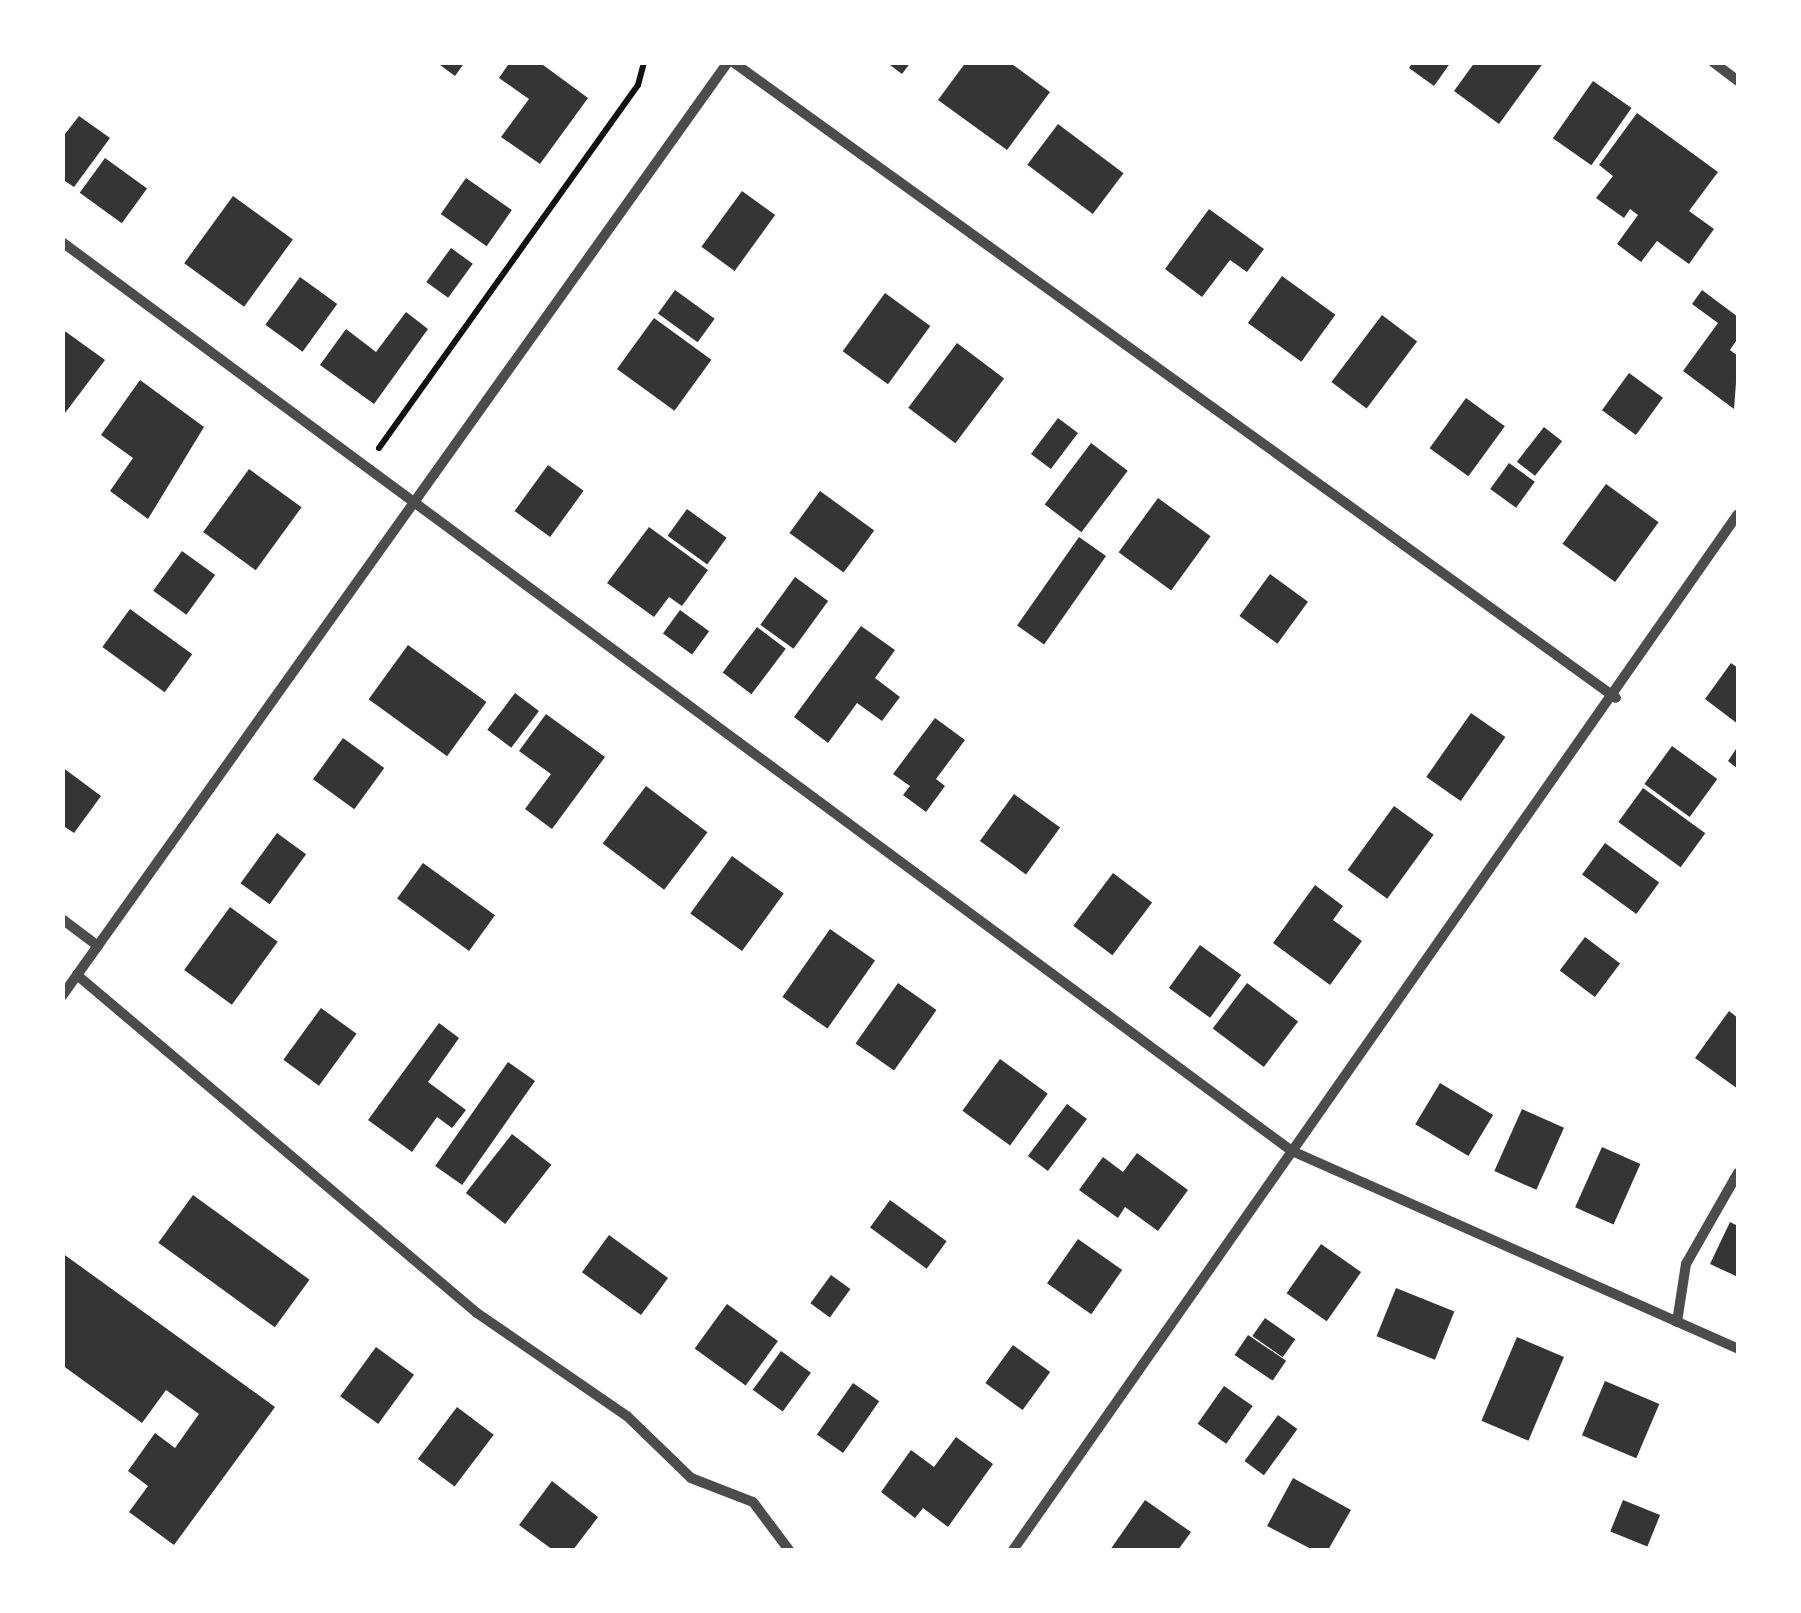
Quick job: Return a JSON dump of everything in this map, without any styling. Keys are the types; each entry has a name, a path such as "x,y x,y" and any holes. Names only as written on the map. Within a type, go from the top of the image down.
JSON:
{"street":[{"path":"62,996 731,62 1616,698"},
{"path":"1713,62 1738,80"},
{"path":"62,242 412,506 1292,1150 1738,1349"},
{"path":"1013,1550 1292,1150 1616,698 1738,514"},
{"path":"62,919 98,946"},
{"path":"77,975 477,1313 627,1416 691,1478 753,1502 789,1550"},
{"path":"1677,1322 1686,1264 1738,1174"}],"path":[{"path":"364,470 638,85 644,62"}],"building":[{"path":"436,62 465,62 455,76"},
{"path":"510,62 539,62 588,98 540,164 501,137 529,99 499,78"},
{"path":"886,62 911,62 902,74"},
{"path":"966,62 1009,62 1050,92 1007,150 938,100"},
{"path":"1413,62 1451,62 1434,86 1409,68"},
{"path":"1475,62 1544,62 1499,124 1454,91"},
{"path":"1593,81 1632,108 1591,165 1553,138"},
{"path":"1637,113 1718,172 1689,211 1714,229 1689,264 1657,241 1641,262 1617,244 1638,215 1630,209 1624,218 1596,198 1613,176 1599,165"},
{"path":"79,116 110,138 74,187 62,179 62,138"},
{"path":"1058,124 1123,173 1093,214 1027,165"},
{"path":"105,158 147,189 122,223 80,193"},
{"path":"466,178 512,210 487,246 441,214"},
{"path":"742,191 775,215 735,271 701,247"},
{"path":"233,196 293,239 244,307 184,263"},
{"path":"1209,209 1264,249 1247,272 1230,260 1202,297 1165,269"},
{"path":"451,248 473,264 448,298 426,282"},
{"path":"1282,276 1335,315 1301,362 1248,323"},
{"path":"300,277 337,304 303,352 265,325"},
{"path":"675,290 715,319 698,342 658,313"},
{"path":"1702,290 1738,317 1738,338 1730,350 1738,356 1734,409 1683,371 1718,323 1692,304"},
{"path":"885,293 930,326 888,384 843,351"},
{"path":"406,312 428,329 374,404 320,365 346,329 376,352"},
{"path":"1382,315 1417,341 1367,409 1331,382"},
{"path":"654,318 711,360 674,411 617,369"},
{"path":"62,329 105,360 62,417"},
{"path":"957,343 1004,379 955,443 908,408"},
{"path":"1629,373 1663,398 1636,435 1602,410"},
{"path":"140,380 204,427 148,519 110,491 133,458 101,435"},
{"path":"1466,398 1505,426 1468,476 1430,448"},
{"path":"1058,418 1078,433 1051,469 1031,454"},
{"path":"1544,427 1562,441 1535,476 1517,462"},
{"path":"1091,443 1128,471 1081,532 1045,504"},
{"path":"1509,463 1535,482 1516,508 1490,489"},
{"path":"548,465 584,491 550,537 514,511"},
{"path":"249,469 302,507 256,570 203,532"},
{"path":"1606,484 1659,522 1615,582 1563,544"},
{"path":"820,491 874,530 844,572 789,533"},
{"path":"1158,498 1211,536 1171,590 1119,552"},
{"path":"687,509 727,538 707,564 668,536"},
{"path":"649,527 708,570 682,606 669,597 654,617 607,583"},
{"path":"1079,537 1106,556 1044,644 1017,625"},
{"path":"182,551 215,575 186,615 153,591"},
{"path":"1270,574 1308,602 1277,644 1239,616"},
{"path":"795,577 828,601 793,649 760,625"},
{"path":"130,609 192,654 165,692 102,647"},
{"path":"680,610 709,631 692,655 663,633"},
{"path":"861,626 895,650 875,678 900,697 882,721 857,703 828,743 794,717"},
{"path":"757,627 786,649 751,694 723,673"},
{"path":"408,645 486,702 447,756 369,699"},
{"path":"1731,663 1738,668 1738,724 1705,699"},
{"path":"515,693 539,711 511,748 487,730"},
{"path":"1471,713 1505,737 1461,801 1426,777"},
{"path":"546,714 605,757 552,829 525,809 551,774 519,751"},
{"path":"935,718 965,740 936,779 945,786 926,812 903,795 910,786 893,774"},
{"path":"343,738 384,768 354,809 313,779"},
{"path":"1672,746 1717,779 1690,817 1644,784"},
{"path":"1738,746 1738,769 1728,761"},
{"path":"62,767 101,796 74,833 62,825"},
{"path":"646,786 707,832 664,890 603,844"},
{"path":"1643,788 1705,833 1681,867 1618,822"},
{"path":"1014,794 1060,828 1026,874 980,841"},
{"path":"1394,806 1434,835 1387,899 1348,870"},
{"path":"277,833 306,854 270,904 241,883"},
{"path":"1605,843 1659,882 1636,914 1582,875"},
{"path":"732,856 784,894 742,951 690,913"},
{"path":"423,863 495,915 469,951 397,899"},
{"path":"1113,873 1152,902 1112,955 1073,926"},
{"path":"1315,885 1343,906 1333,920 1362,941 1330,985 1273,943"},
{"path":"230,907 278,942 232,1005 184,970"},
{"path":"830,929 875,961 827,1029 782,997"},
{"path":"1585,937 1620,963 1595,997 1560,971"},
{"path":"1200,945 1241,975 1210,1018 1169,988"},
{"path":"898,983 937,1010 894,1071 856,1044"},
{"path":"1247,983 1298,1022 1264,1067 1213,1029"},
{"path":"321,1008 357,1034 319,1086 283,1060"},
{"path":"1729,1011 1738,1018 1738,1089 1695,1058"},
{"path":"439,1023 459,1038 428,1082 466,1110 452,1128 437,1117 412,1152 368,1120"},
{"path":"1000,1059 1048,1094 1010,1145 962,1111"},
{"path":"508,1062 535,1081 462,1185 435,1166"},
{"path":"1440,1083 1493,1115 1468,1156 1415,1124"},
{"path":"1067,1104 1087,1119 1048,1171 1028,1156"},
{"path":"1522,1109 1564,1128 1536,1190 1494,1171"},
{"path":"512,1134 551,1165 505,1224 466,1193"},
{"path":"1602,1147 1640,1164 1614,1224 1575,1207"},
{"path":"1137,1153 1188,1190 1158,1231 1125,1207 1118,1218 1079,1190 1103,1157 1123,1172"},
{"path":"193,1195 309,1280 275,1327 158,1243"},
{"path":"890,1200 947,1241 927,1269 870,1228"},
{"path":"1730,1222 1738,1226 1738,1277 1710,1264"},
{"path":"609,1235 668,1278 641,1315 582,1272"},
{"path":"1078,1239 1122,1270 1091,1314 1047,1283"},
{"path":"1321,1244 1361,1272 1327,1321 1287,1293"},
{"path":"62,1253 275,1407 174,1545 129,1512 148,1486 128,1471 155,1433 175,1448 199,1414 166,1390 142,1423 62,1365"},
{"path":"831,1275 850,1289 830,1317 810,1303"},
{"path":"1396,1288 1454,1312 1435,1360 1377,1336"},
{"path":"727,1304 778,1341 746,1386 695,1348"},
{"path":"1265,1318 1295,1339 1283,1357 1252,1336"},
{"path":"1248,1335 1286,1361 1273,1381 1235,1355"},
{"path":"1517,1337 1564,1357 1528,1441 1481,1421"},
{"path":"1013,1345 1050,1372 1023,1410 985,1383"},
{"path":"376,1347 414,1375 378,1424 340,1396"},
{"path":"781,1351 811,1373 783,1412 753,1390"},
{"path":"1605,1381 1659,1404 1636,1458 1582,1435"},
{"path":"853,1383 879,1401 843,1453 817,1435"},
{"path":"1224,1386 1253,1406 1226,1444 1198,1424"},
{"path":"457,1407 494,1435 455,1487 418,1459"},
{"path":"1278,1415 1297,1429 1264,1475 1244,1461"},
{"path":"956,1437 993,1464 948,1527 923,1508 915,1518 881,1492 911,1450 934,1467"},
{"path":"1293,1478 1351,1510 1328,1550 1313,1550 1267,1526"},
{"path":"552,1481 598,1517 573,1550 553,1550 519,1525"},
{"path":"1145,1500 1191,1532 1178,1550 1110,1550"},
{"path":"1623,1500 1660,1515 1647,1547 1610,1532"}]}
